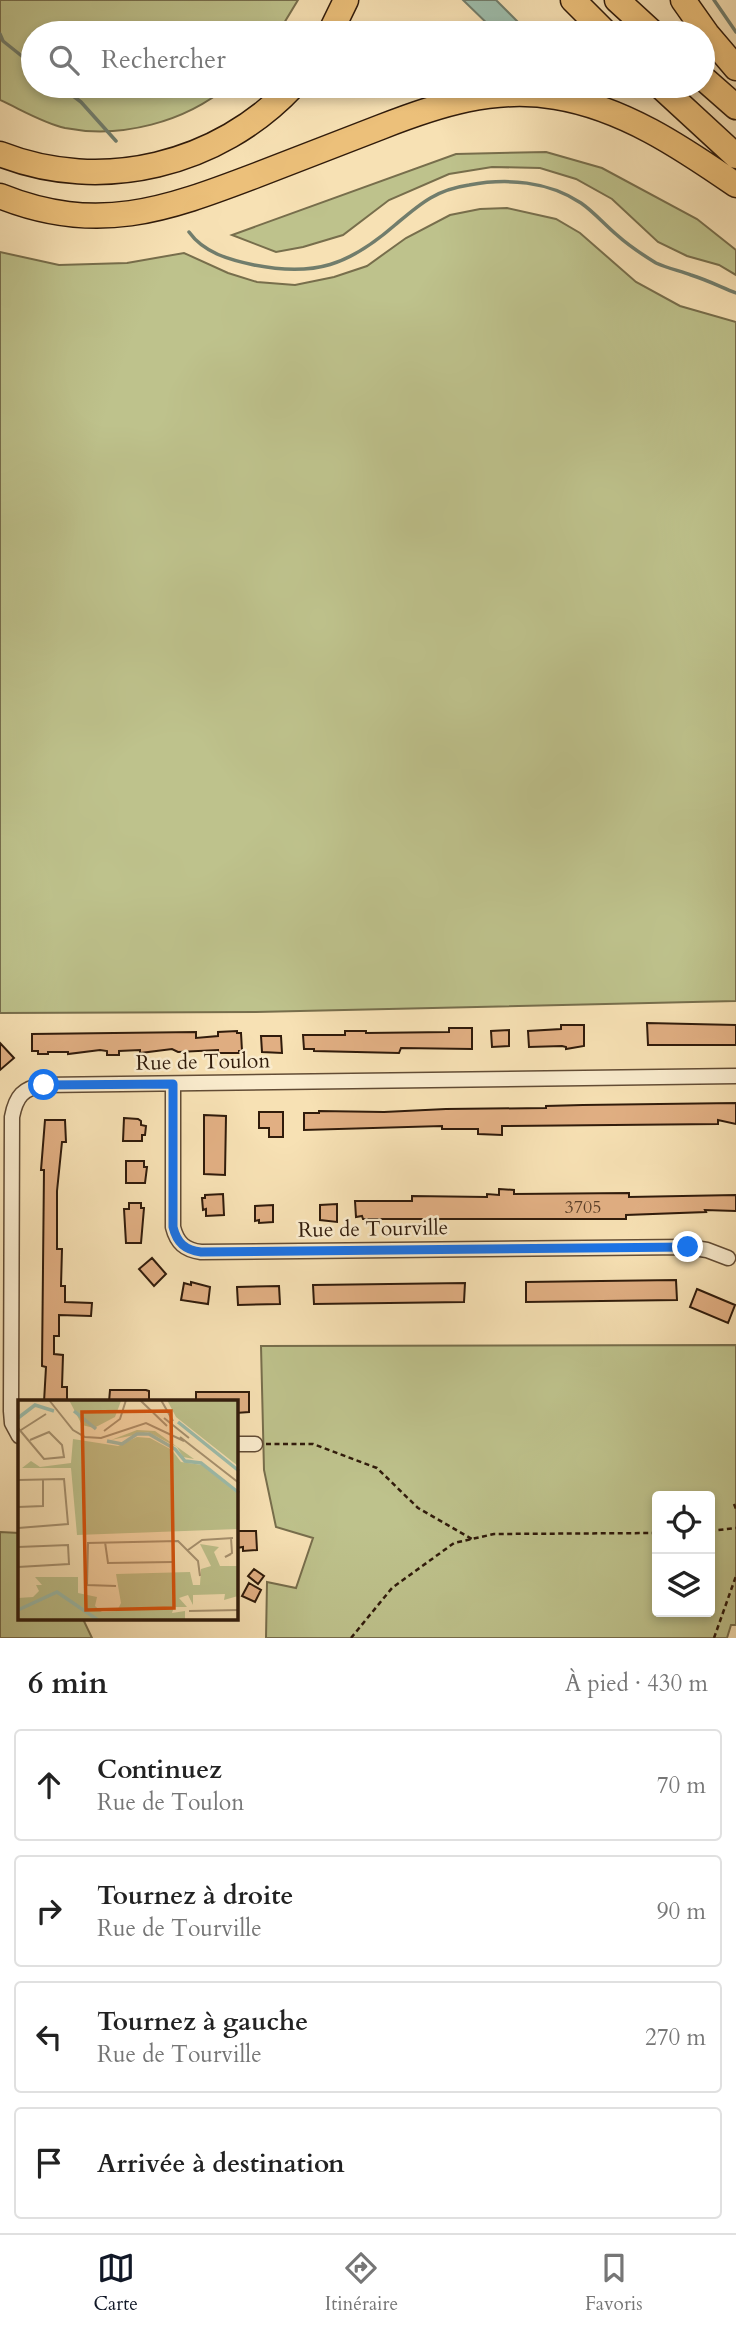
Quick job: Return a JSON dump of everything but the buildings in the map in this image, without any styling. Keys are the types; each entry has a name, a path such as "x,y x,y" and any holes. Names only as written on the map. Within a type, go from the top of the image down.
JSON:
{"highway":[{"path":"336,21 346,0"},
{"path":"573,0 594,21"},
{"path":"618,0 640,21"},
{"path":"683,0 698,21"},
{"path":"715,43 736,68"},
{"path":"715,89 736,107"},
{"path":"0,154 32,164 73,171 114,172 153,166 201,150 231,135 261,115 280,98"},
{"path":"0,197 43,210 81,216 115,216 150,211 196,198 439,106 473,98"},
{"path":"557,98 616,114 658,135 736,185"},
{"path":"673,98 736,156"}],"street":[{"name":"Rue de Toulon","path":"18,1434 12,1423 11,1411 6,1171 14,1103 21,1093 30,1087 736,1076"},
{"name":"Rue de Tourville","path":"173,1084 173,1227 175,1236 189,1250 229,1252 688,1247 708,1250 728,1258"},
{"path":"238,1444 255,1444"}],"path":[{"path":"255,1444 313,1444 377,1468 418,1508 472,1539"},
{"path":"715,1530 736,1528"},
{"path":"351,1638 392,1588 454,1543 494,1534 652,1533"},
{"path":"714,1638 736,1576"}],"green space":[{"path":"0,0 298,0 285,21 21,21 21,98 212,98 172,118 130,129 86,131 57,126 0,100"},
{"path":"546,152 602,168 697,219 736,250 736,275 719,265 687,256 658,242 612,199 576,179 540,168 492,167 449,174 389,200 343,235 303,247 276,252 232,235 456,154"},
{"path":"507,208 556,219 580,233 636,282 680,306 736,322 736,1001 256,1012 0,1013 0,252 59,265 127,263 184,253 228,273 257,282 295,285 334,277 367,266 406,238 450,215 480,209"},
{"path":"736,1345 736,1625 731,1625 727,1638 266,1638 267,1582 296,1588 313,1538 276,1527 264,1470 261,1346"},
{"path":"0,1532 18,1533 18,1620 83,1620 92,1638 0,1638"}],"shaded area":[{"path":"463,0 496,0 517,21 485,21"}],"waterway":[{"path":"714,0 736,32"},
{"path":"0,34 3,41 21,55"},
{"path":"76,98 116,141"},
{"path":"189,232 202,245 218,255 236,261 276,268 313,268 330,264 362,250 420,204 447,190 483,183 527,183 555,190 581,203 626,242 656,263 736,293"}],"route":[{"path":"44,1085 173,1084 173,1227 175,1236 189,1250 688,1247"}]}
